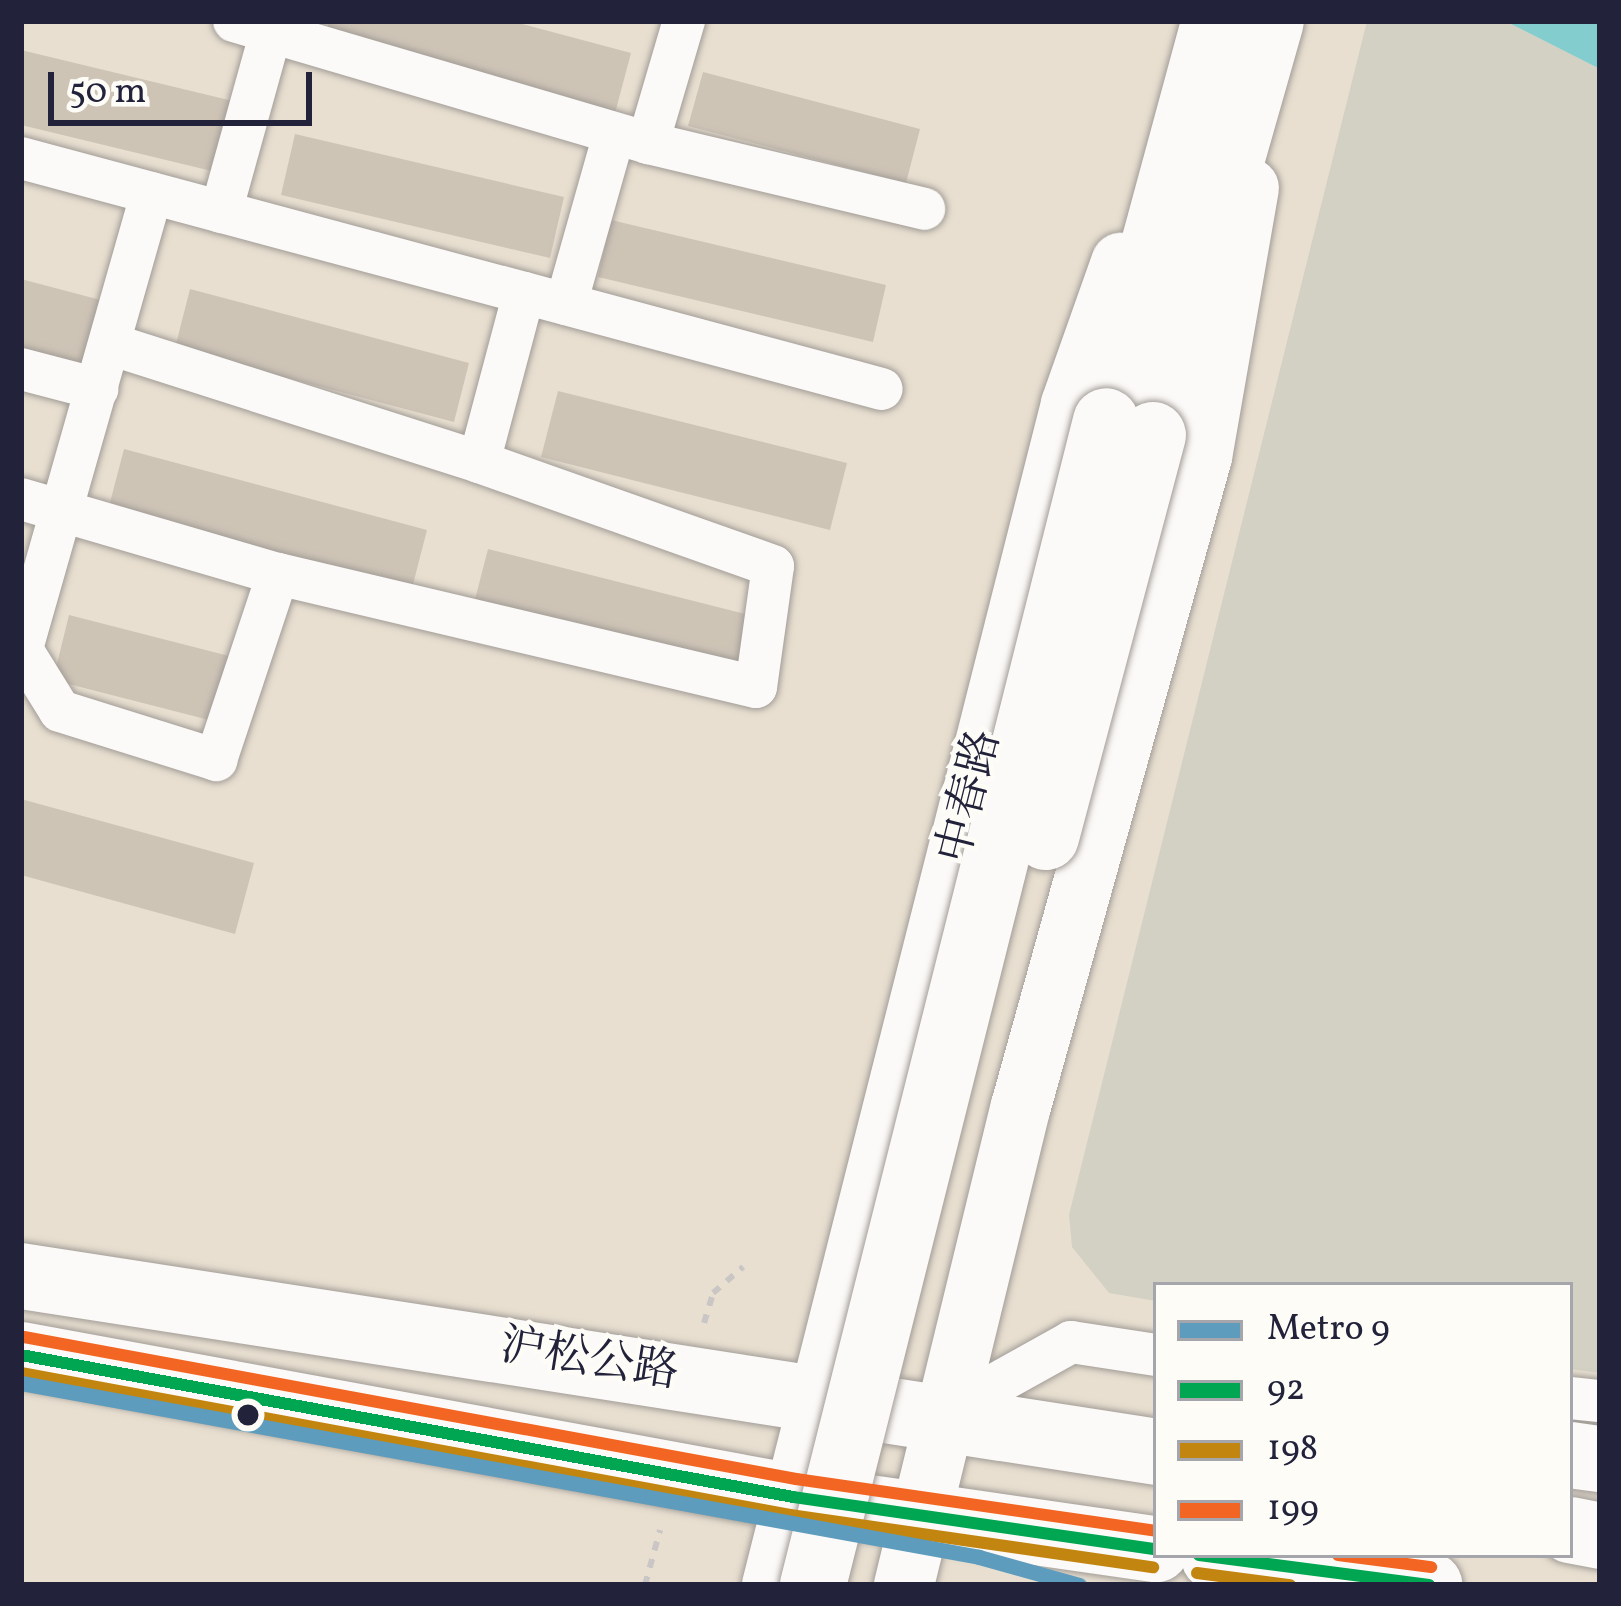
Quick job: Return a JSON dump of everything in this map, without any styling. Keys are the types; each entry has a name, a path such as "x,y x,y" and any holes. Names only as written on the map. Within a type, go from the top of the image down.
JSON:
{"main road":[{"name":"中春路","path":"857,1585 1130,428 1211,21"},
{"name":"中春路","path":"813,1585 1130,428 1275,21"},
{"name":"沪松公路","path":"21,1276 819,1394 1153,1451"},
{"name":"沪松公路","path":"21,1355 793,1497 1153,1548"},
{"path":"1204,1558 1302,1585"},
{"name":"沪松公路","path":"1221,1558 1429,1585"}],"street":[{"path":"566,304 631,138 684,21"},
{"name":"中春路","path":"772,1585 1071,404 1211,21"},
{"name":"中春路","path":"904,1585 940,1415 1202,457 1275,21"},
{"path":"221,212 259,26 631,138 924,208"},
{"path":"21,158 882,389"},
{"path":"152,193 66,514 23,653 60,710 216,760 278,574"},
{"path":"479,462 524,293"},
{"path":"21,499 278,574 755,687 773,566 479,462 110,344"},
{"path":"21,369 97,388"},
{"path":"940,1415 1071,1342 1153,1355"},
{"path":"1201,1558 1277,1585"}],"path":[{"path":"704,1323 713,1293 743,1268"},
{"path":"645,1585 660,1530"}],"shaded area":[{"path":"1367,21 1505,21 1600,69 1600,1373 1573,1369 1573,1282 1153,1282 1153,1300 1109,1293 1072,1247 1069,1215"}],"water":[{"path":"1505,21 1600,21 1600,69"}],"building":[{"path":"329,21 511,21 631,53 614,117 325,39"},
{"path":"21,50 237,102 220,173 21,125"},
{"path":"703,72 920,129 906,183 688,126"},
{"path":"295,134 564,197 550,258 281,195"},
{"path":"611,220 886,285 873,342 598,277"},
{"path":"21,279 108,302 89,375 21,357"},
{"path":"190,289 469,363 454,422 175,348"},
{"path":"558,391 847,463 830,530 541,457"},
{"path":"124,449 427,530 410,596 107,514"},
{"path":"488,549 757,617 742,679 472,611"},
{"path":"69,615 229,656 213,721 53,680"},
{"path":"21,799 254,863 235,934 21,875"}],"metro line":[{"name":"9","path":"21,1383 979,1557 1079,1585"}],"transit line":[{"name":"199","path":"24,1337 796,1479 1153,1531"},
{"name":"92","path":"21,1355 793,1497 1153,1549"},
{"name":"198","path":"21,1373 790,1515 1153,1567"},
{"name":"92","path":"1222,1558 1429,1585"},
{"name":"199","path":"1361,1558 1431,1567"},
{"name":"198","path":"1197,1573 1290,1585"}]}
